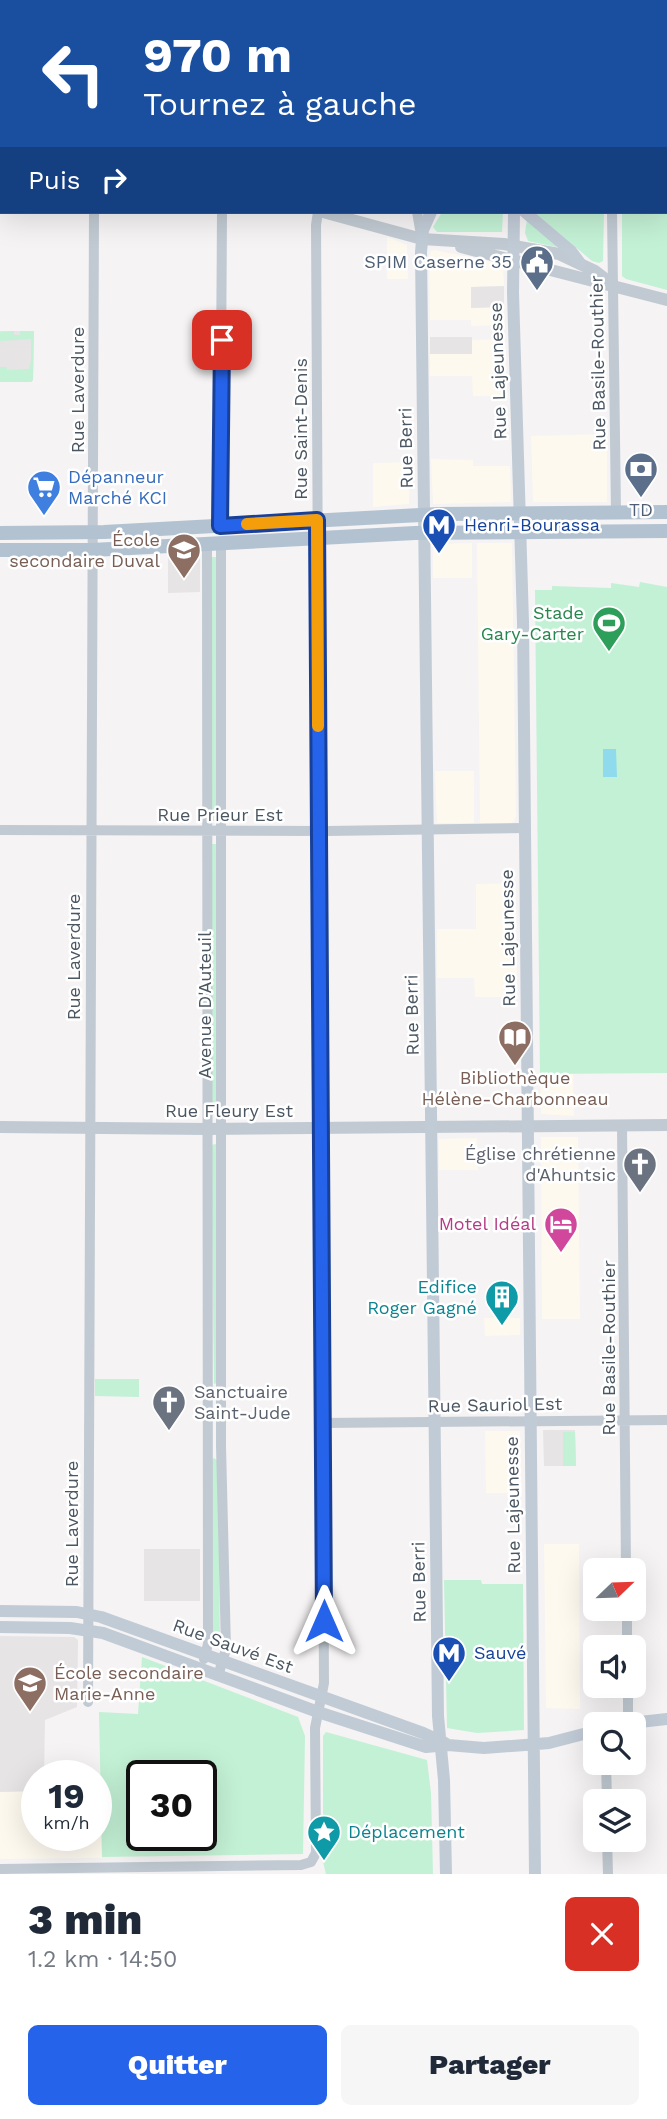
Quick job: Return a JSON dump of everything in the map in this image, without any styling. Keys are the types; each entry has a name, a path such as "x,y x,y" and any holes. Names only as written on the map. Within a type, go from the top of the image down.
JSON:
{"main road":[{"name":"Rue Berri","path":"430,214 422,239 424,515 438,1711 443,1744 446,1874"},
{"name":"Rue Lajeunesse","path":"514,214 513,293 521,514 535,1874"},
{"path":"527,214 571,251 580,263"},
{"path":"0,533 92,532 424,515 667,512"},
{"path":"0,550 93,550 425,533 667,531"},
{"name":"Rue Sauvé Est","path":"0,1612 87,1614 105,1618 443,1744 484,1748 533,1745 583,1734"},
{"name":"Rue Sauvé Est","path":"0,1627 103,1633 318,1712 426,1747 443,1744"},
{"path":"646,1721 667,1719"}],"street":[{"name":"Rue Laverdure","path":"88,1702 94,214"},
{"path":"220,526 222,214"},
{"name":"Rue Saint-Denis","path":"0,1869 301,1865 311,1862 316,1855 315,1728 323,1698 316,225 320,214"},
{"path":"328,214 422,239 514,245 562,255 580,263 613,285"},
{"name":"Rue Berri","path":"417,214 422,239"},
{"name":"Rue Basile-Routhier","path":"612,214 616,513"},
{"path":"444,242 667,300"},
{"name":"Avenue D'Auteuil","path":"200,1669 208,1644 207,831 214,544"},
{"name":"Avenue D'Auteuil","path":"214,544 221,831 222,1527 226,1648 218,1676"},
{"name":"Rue Prieur Est","path":"0,830 319,831 524,828"},
{"name":"Rue Fleury Est","path":"0,1127 321,1129 667,1125"},
{"name":"Rue Basile-Routhier","path":"622,1126 626,1558"},
{"name":"Rue Sauriol Est","path":"323,1423 667,1420"},
{"path":"607,1852 608,1874"}],"shaded area":[{"path":"387,237 407,245 408,279 387,279"},
{"path":"431,251 503,264 504,286 471,287 472,308 504,307 505,325 471,326 471,320 430,320 429,256"},
{"path":"504,286 504,307 471,308 471,287"},
{"path":"0,331 34,331 31,382 0,382"},
{"path":"430,337 472,337 472,354 430,354"},
{"path":"505,339 507,396 473,396 472,376 430,376 430,354 472,354 472,340"},
{"path":"607,434 607,502 533,502 531,436"},
{"path":"431,459 473,460 473,466 510,466 511,502 433,504"},
{"path":"410,462 409,504 373,507 373,463"},
{"path":"472,543 472,578 433,578 433,544"},
{"path":"477,543 512,543 516,816 511,823 480,823"},
{"name":"École secondaire Duval","path":"196,554 200,559 200,592 168,593 168,555"},
{"path":"435,771 474,771 474,823 437,823"},
{"path":"516,883 517,997 475,997 474,978 437,978 437,929 476,929 476,884"},
{"path":"540,1074 573,1074 574,1116 541,1114"},
{"path":"541,1137 578,1137 580,1319 542,1319"},
{"path":"477,1138 478,1170 439,1170 439,1139"},
{"name":"Edifice Roger Gagné","path":"484,1318 520,1318 520,1335 485,1336"},
{"path":"543,1430 575,1430 576,1466 544,1466"},
{"path":"485,1431 520,1431 522,1493 486,1493"},
{"path":"544,1544 579,1544 580,1709 546,1708"},
{"path":"144,1549 200,1549 200,1601 144,1601"},
{"name":"École secondaire Marie-Anne","path":"0,1636 74,1637 78,1640 77,1707 45,1720 44,1760 21,1760 21,1791 0,1792"},
{"path":"21,1791 21,1851 102,1851 102,1858 0,1859 0,1792"}],"green space":[{"path":"441,214 503,214 502,232 437,232 433,227"},
{"path":"536,214 604,214 603,261 592,261"},
{"path":"622,214 667,214 667,290 622,276"},
{"path":"527,219 557,244 556,247 528,241 525,233"},
{"path":"14,331 14,335 20,335 20,331 34,331 31,382 0,382 0,367 7,367 7,370 29,369 31,362 31,339 0,341 0,332"},
{"path":"210,557 218,557 218,821 211,821"},
{"path":"640,582 667,587 667,1073 540,1074 535,590 552,590 552,586 611,588 611,583 639,587"},
{"path":"211,844 218,844 218,1115 211,1115"},
{"path":"216,1144 217,1383 214,1384 211,1145"},
{"path":"95,1379 139,1379 139,1397 95,1396"},
{"path":"563,1432 575,1432 576,1466 563,1466"},
{"path":"214,1458 218,1461 220,1645 216,1648 213,1641 211,1460"},
{"path":"444,1580 523,1584 524,1730 477,1733 447,1728"},
{"path":"142,1657 298,1717 305,1736 303,1854 102,1857 102,1851 112,1851 112,1760 100,1760 99,1712 138,1714"},
{"path":"326,1732 427,1760 431,1793 433,1874 326,1874 323,1862 323,1736"}],"water":[{"path":"603,749 616,749 617,777 603,777"}],"slow traffic":[{"path":"247,524 317,520 318,726"}],"place":[{"name":"SPIM Caserne 35","path":"537,292"},
{"name":"TD","path":"641,499"},
{"name":"Dépanneur Marché KCI","path":"44,517"},
{"name":"Henri-Bourassa","path":"439,555"},
{"name":"École secondaire Duval","path":"184,580"},
{"name":"Stade Gary-Carter","path":"609,653"},
{"name":"Bibliothèque Hélène-Charbonneau","path":"515,1067"},
{"name":"Église chrétienne d'Ahuntsic","path":"640,1194"},
{"name":"Motel Idéal","path":"561,1254"},
{"name":"Edifice Roger Gagné","path":"502,1327"},
{"name":"Sanctuaire Saint-Jude","path":"169,1432"},
{"name":"Sauvé","path":"449,1683"},
{"name":"École secondaire Marie-Anne","path":"30,1713"},
{"name":"Déplacement","path":"324,1862"}],"route":[{"path":"222,340 220,526 317,520 324,1621"}]}
